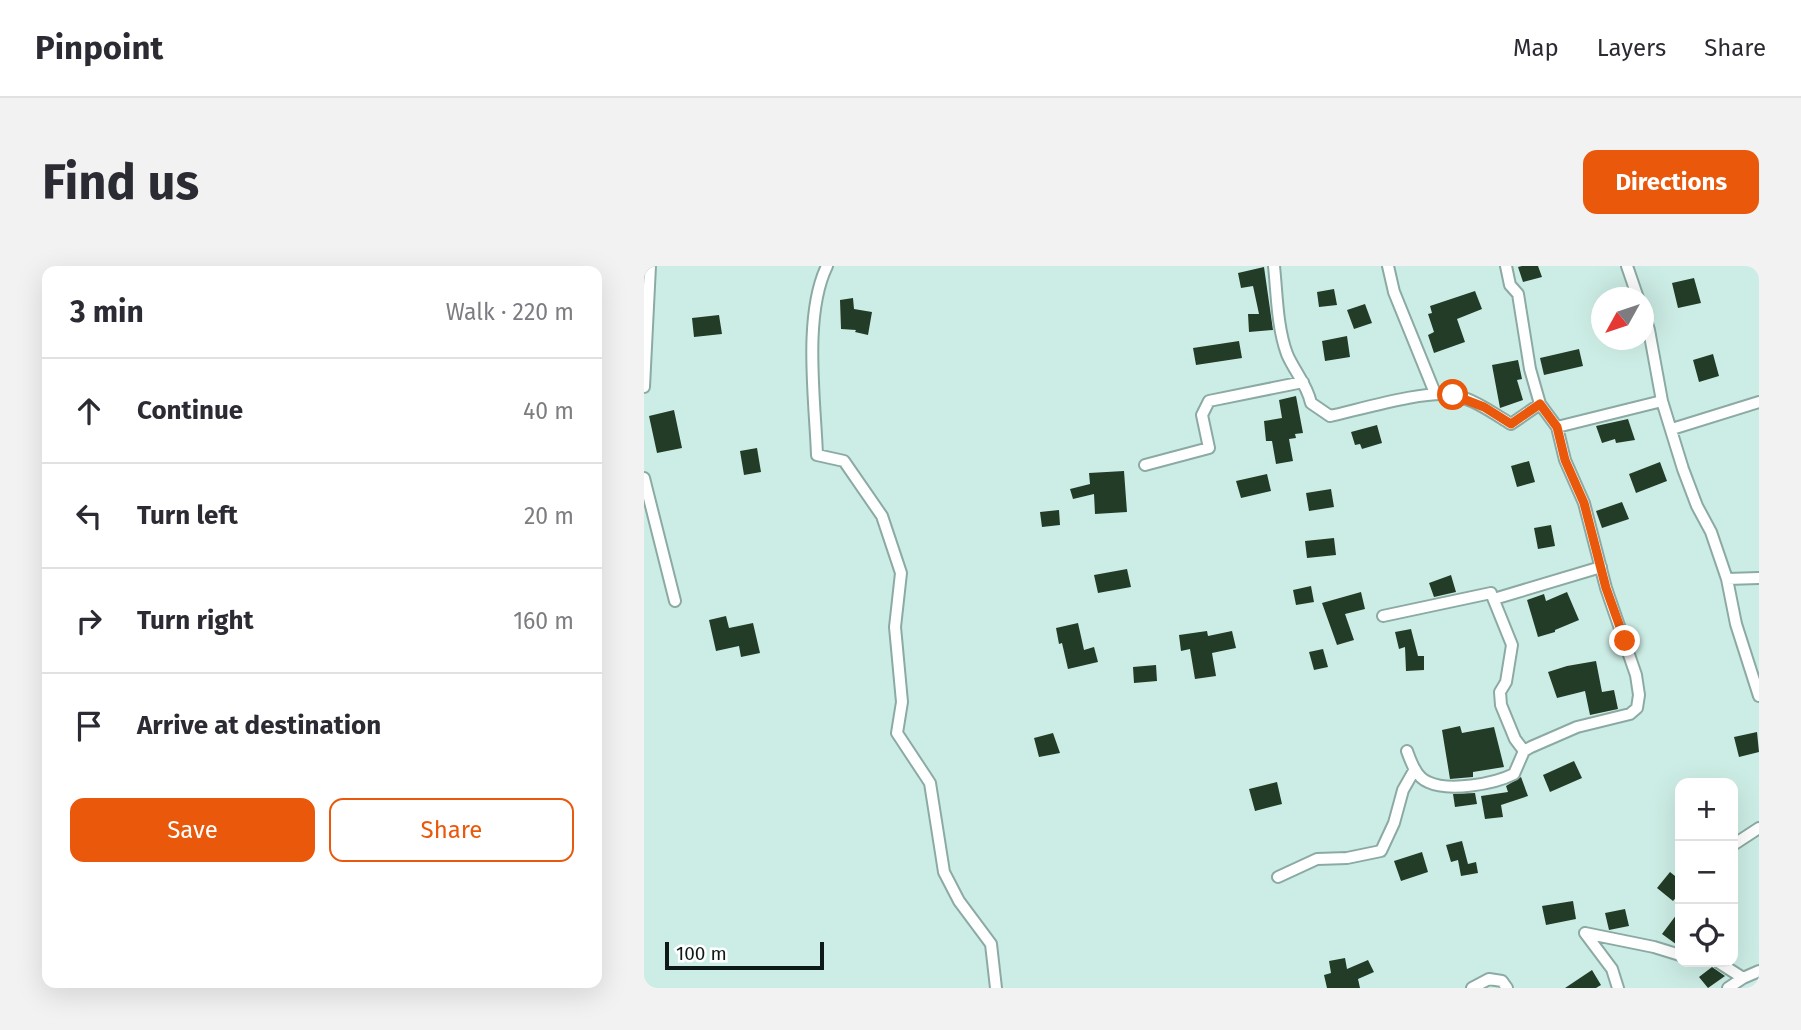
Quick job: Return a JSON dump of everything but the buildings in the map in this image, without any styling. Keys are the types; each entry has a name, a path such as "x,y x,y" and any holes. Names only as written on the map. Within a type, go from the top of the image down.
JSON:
{"street":[{"path":"644,387 650,266"},
{"path":"827,266 819,282 813,321 817,455 844,461 882,516 901,573 895,628 902,702 897,733 930,783 944,872 959,901 991,944 996,988"},
{"path":"1274,266 1283,342 1288,357 1308,389 1311,403 1330,416 1435,393 1453,395 1484,407 1511,424 1540,404"},
{"path":"1388,266 1394,292 1435,393"},
{"path":"1407,751 1419,776 1428,782 1442,785 1499,782 1514,774 1524,751 1577,727 1630,714 1637,708 1639,695 1636,676 1606,588 1584,503 1565,460 1557,427 1540,404 1530,369 1518,294 1510,285 1506,266"},
{"path":"1627,266 1634,287"},
{"path":"1653,350 1662,401 1683,469 1727,579 1735,624 1759,696"},
{"path":"1145,465 1209,448 1202,415 1209,401 1303,382"},
{"path":"1557,427 1662,401"},
{"path":"1672,429 1759,402"},
{"path":"644,478 675,601"},
{"path":"1494,599 1601,567"},
{"path":"1727,579 1759,578"},
{"path":"1383,616 1492,593 1512,645 1506,682 1500,692 1501,705 1515,739 1524,751"},
{"path":"1278,877 1317,859 1347,858 1381,851 1394,824 1403,790 1415,769"},
{"path":"1738,842 1759,828"},
{"path":"1618,988 1612,969 1586,933 1675,953"},
{"path":"1726,967 1743,978"},
{"path":"1728,988 1759,971"},
{"path":"1472,988 1489,979 1502,981 1507,988"}],"route":[{"path":"1453,395 1484,407 1511,424 1540,404 1557,427 1565,460 1584,503 1606,588 1625,641"}]}
